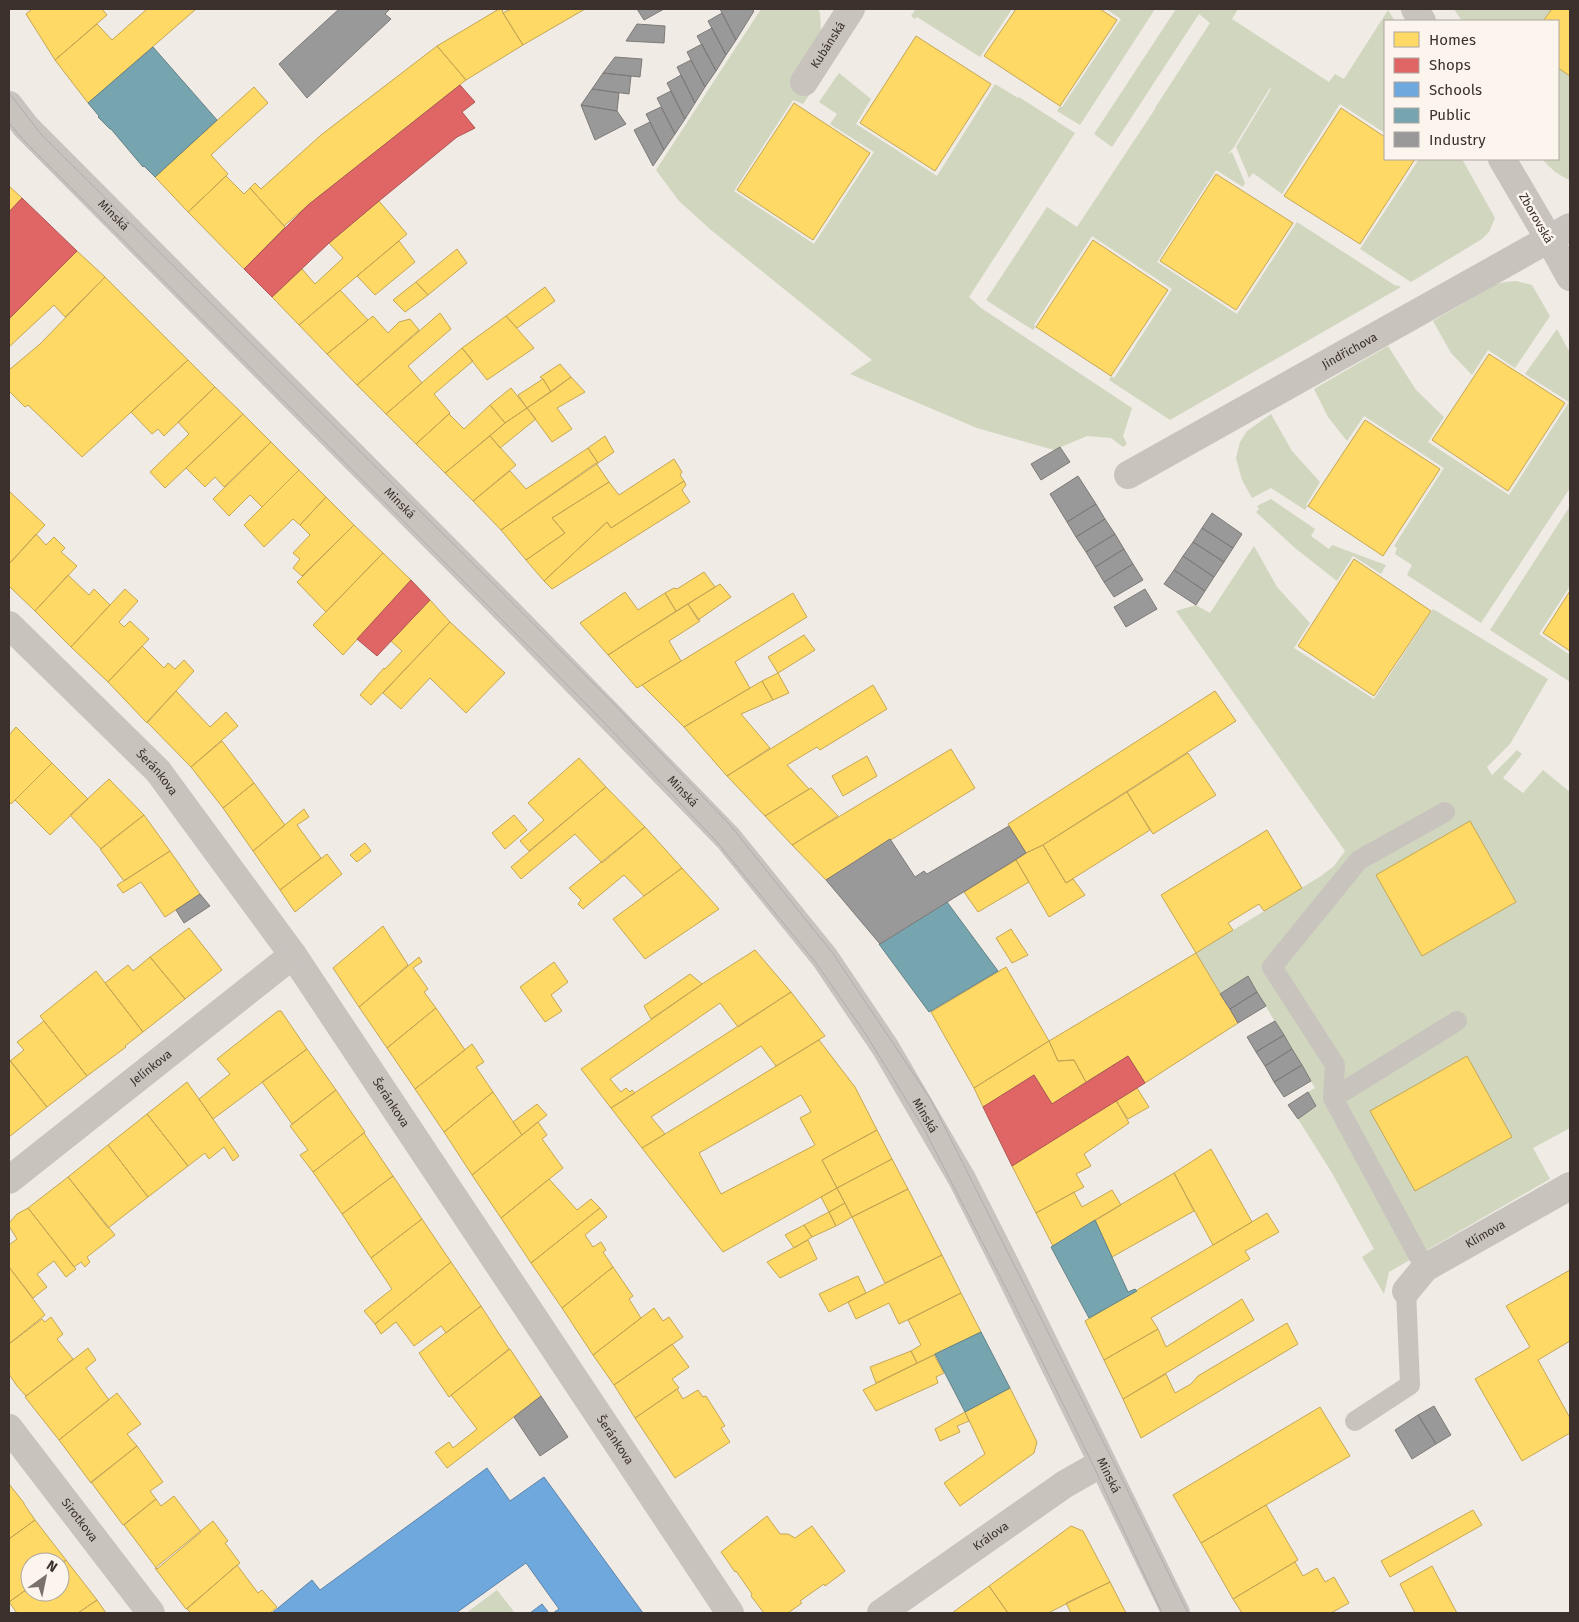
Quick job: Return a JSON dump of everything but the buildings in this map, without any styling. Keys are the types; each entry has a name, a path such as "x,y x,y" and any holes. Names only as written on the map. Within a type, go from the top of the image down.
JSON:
{"street":[{"name":"Kubánská","path":"804,82 851,9"},
{"path":"1415,9 1421,20"},
{"name":"Minská","path":"9,104 26,127 517,620 728,838 825,958 885,1047 962,1179 1176,1613"},
{"name":"Zborovská","path":"1503,160 1559,233 1570,277"},
{"name":"Jindřichova","path":"1128,475 1559,233"},
{"name":"Šeránkova","path":"9,626 158,771 293,955 730,1613"},
{"name":"Jelínkova","path":"9,1180 293,955"},
{"name":"Klímova","path":"1406,1291 1425,1268 1570,1186"},
{"name":"Sirotkova","path":"9,1428 151,1613"},
{"name":"Králova","path":"881,1613 1065,1484 1102,1463"}],"lane":[{"path":"1425,1268 1333,1098 1335,1065 1272,967 1359,860 1445,812"},
{"path":"1333,1098 1457,1021"},
{"path":"1355,1421 1410,1385 1406,1291"}],"green space":[{"path":"761,9 818,9 821,32 814,88 803,104 793,100 734,191 814,244 874,152 830,124 837,114 819,102 839,73 871,99 856,124 937,176 995,84 1075,133 969,297 981,308 1132,408 1123,436 1127,444 1123,447 1111,438 1087,436 1054,450 977,428 850,374 872,360 711,230 679,201 656,170"},
{"path":"916,9 1012,9 980,57 917,17 915,19 911,16"},
{"path":"1106,9 1155,9 1080,125 1057,111 1060,106 1062,107 1121,19"},
{"path":"1176,9 1238,9 1232,19 1329,82 1335,74 1344,79 1388,10 1394,20 1384,20 1384,132 1340,104 1282,194 1253,173 1249,178 1236,147 1270,88 1228,154 1232,152 1245,183 1243,187 1216,170 1157,262 1237,314 1297,222 1396,286 1401,287 1170,420 1109,380 1111,376 1114,378 1172,289 1092,236 1034,325 1036,327 1033,330 986,300 1047,207 1077,227 1210,23 1199,14 1112,147 1094,134"},
{"path":"1454,9 1570,9 1570,180 1548,166 1543,160 1559,160 1559,20 1461,20"},
{"path":"1418,160 1463,160 1495,218 1489,232 1482,239 1411,282 1360,249"},
{"path":"1516,281 1532,285 1550,316 1515,368 1488,350 1472,375 1451,353 1433,321 1496,284"},
{"path":"1557,329 1570,353 1570,488 1481,623 1407,575 1412,565 1395,554 1397,548 1394,546 1444,468 1364,416 1347,441 1328,417 1314,389 1388,346 1416,390 1444,417 1428,442 1509,495 1569,402 1525,374"},
{"path":"1271,414 1292,451 1320,482 1305,510 1271,488 1252,498 1242,480 1236,458 1240,442 1247,431"},
{"path":"1271,499 1315,529 1311,536 1329,549 1332,545 1386,565 1381,574 1353,556 1337,581 1295,548 1256,512 1259,509 1257,506"},
{"path":"1570,506 1570,586 1539,634 1570,655 1570,682 1490,630"},
{"path":"1254,546 1277,587 1310,623 1294,648 1374,699 1433,609 1548,679 1510,744 1487,767 1492,775 1517,750 1522,754 1503,778 1523,793 1543,770 1570,792 1570,1128 1533,1148 1550,1179 1389,1272 1384,1294 1362,1257 1374,1249 1332,1173 1298,1119 1316,1107 1308,1092 1315,1088 1248,977 1220,994 1196,953 1321,876 1334,866 1345,851 1176,611 1196,605 1210,613"},
{"path":"497,1590 515,1613 466,1613"}],"tram line":[{"path":"9,93 41,134 610,700 730,825 834,955 931,1100 1188,1613"},
{"path":"9,123 27,144 595,713 717,842 816,963 865,1033 923,1127 1010,1296 1094,1467 1162,1613"}]}
